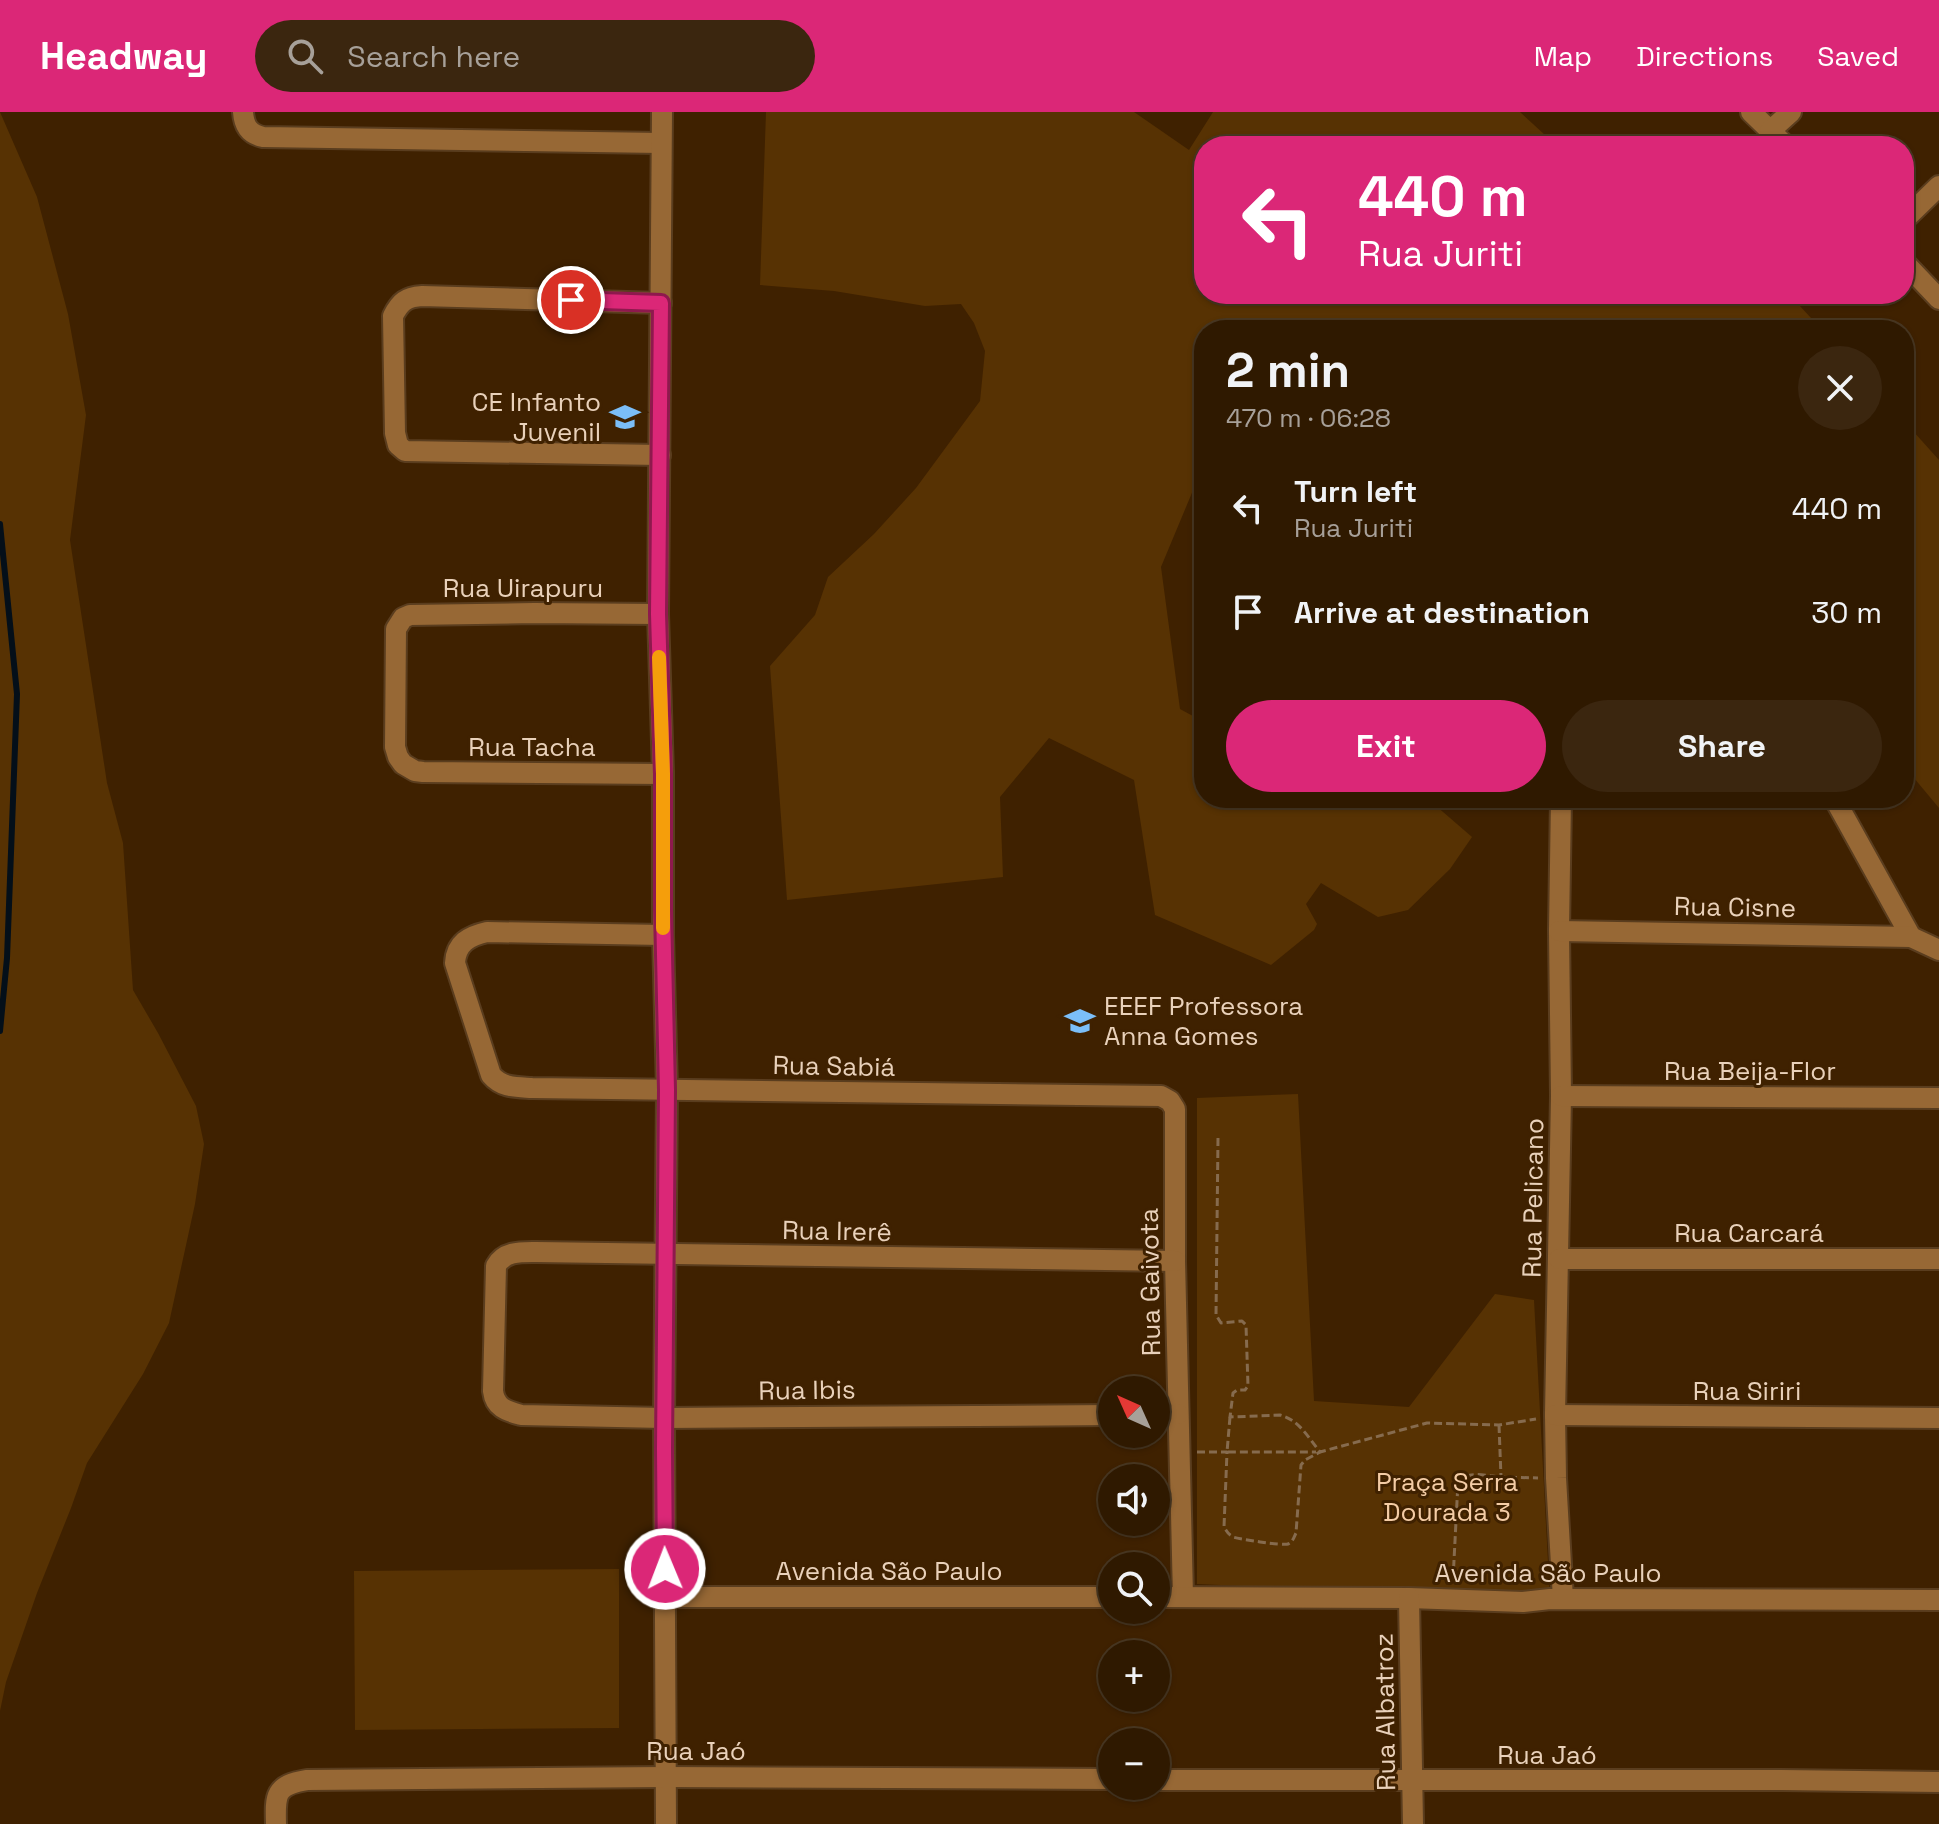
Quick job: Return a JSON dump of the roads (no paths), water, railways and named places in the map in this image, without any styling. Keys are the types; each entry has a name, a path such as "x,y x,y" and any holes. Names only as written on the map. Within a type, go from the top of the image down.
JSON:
{"street":[{"path":"662,112 658,614 667,1090 664,1418 666,1824"},
{"path":"1751,112 1775,136"},
{"path":"1770,131 1791,112"},
{"path":"245,121 252,133 263,137 661,143"},
{"path":"1914,210 1939,186"},
{"path":"1914,273 1939,299"},
{"path":"660,455 405,451 398,445 395,433 393,316 403,300 412,296 661,303"},
{"name":"Rua Uirapuru","path":"403,764 398,757 395,737 396,629 400,620 410,615 658,614"},
{"name":"Rua Tacha","path":"403,764 423,772 663,774"},
{"name":"Rua Pelicano","path":"1561,808 1561,1096 1555,1415 1563,1599"},
{"path":"1840,808 1911,937 1939,950"},
{"name":"Rua Cisne","path":"1559,931 1911,937"},
{"name":"Rua Sabiá","path":"663,935 487,932 465,940 455,956 455,963 491,1075 510,1087 1161,1096 1170,1101 1175,1109"},
{"name":"Rua Beija-Flor","path":"1561,1096 1939,1098"},
{"name":"Rua Gaivota","path":"1175,1109 1175,1261 1183,1597"},
{"name":"Rua Irerê","path":"503,1409 494,1398 493,1391 496,1270 500,1260 511,1254 1175,1261"},
{"name":"Rua Carcará","path":"1559,1259 1939,1259"},
{"name":"Rua Ibis","path":"503,1409 521,1415 664,1418 1098,1415"},
{"path":"1170,1414 1178,1414"},
{"name":"Rua Siriri","path":"1555,1415 1939,1418"},
{"name":"Avenida São Paulo","path":"666,1597 1098,1597"},
{"name":"Avenida São Paulo","path":"1170,1597 1523,1602 1563,1599 1939,1600"},
{"name":"Rua Albatroz","path":"1409,1598 1413,1824"},
{"name":"Rua Jaó","path":"276,1824 278,1794 282,1788 295,1782 327,1779 1098,1779"},
{"name":"Rua Jaó","path":"1170,1780 1939,1782"}],"waterway":[{"path":"0,524 17,694 7,958 0,1031"}],"place":[{"name":"CE Infanto Juvenil","path":"625,417"},
{"name":"EEEF Professora Anna Gomes","path":"1080,1021"}],"park label":[{"name":"Praça Serra Dourada 3","path":"1447,1497"}]}
